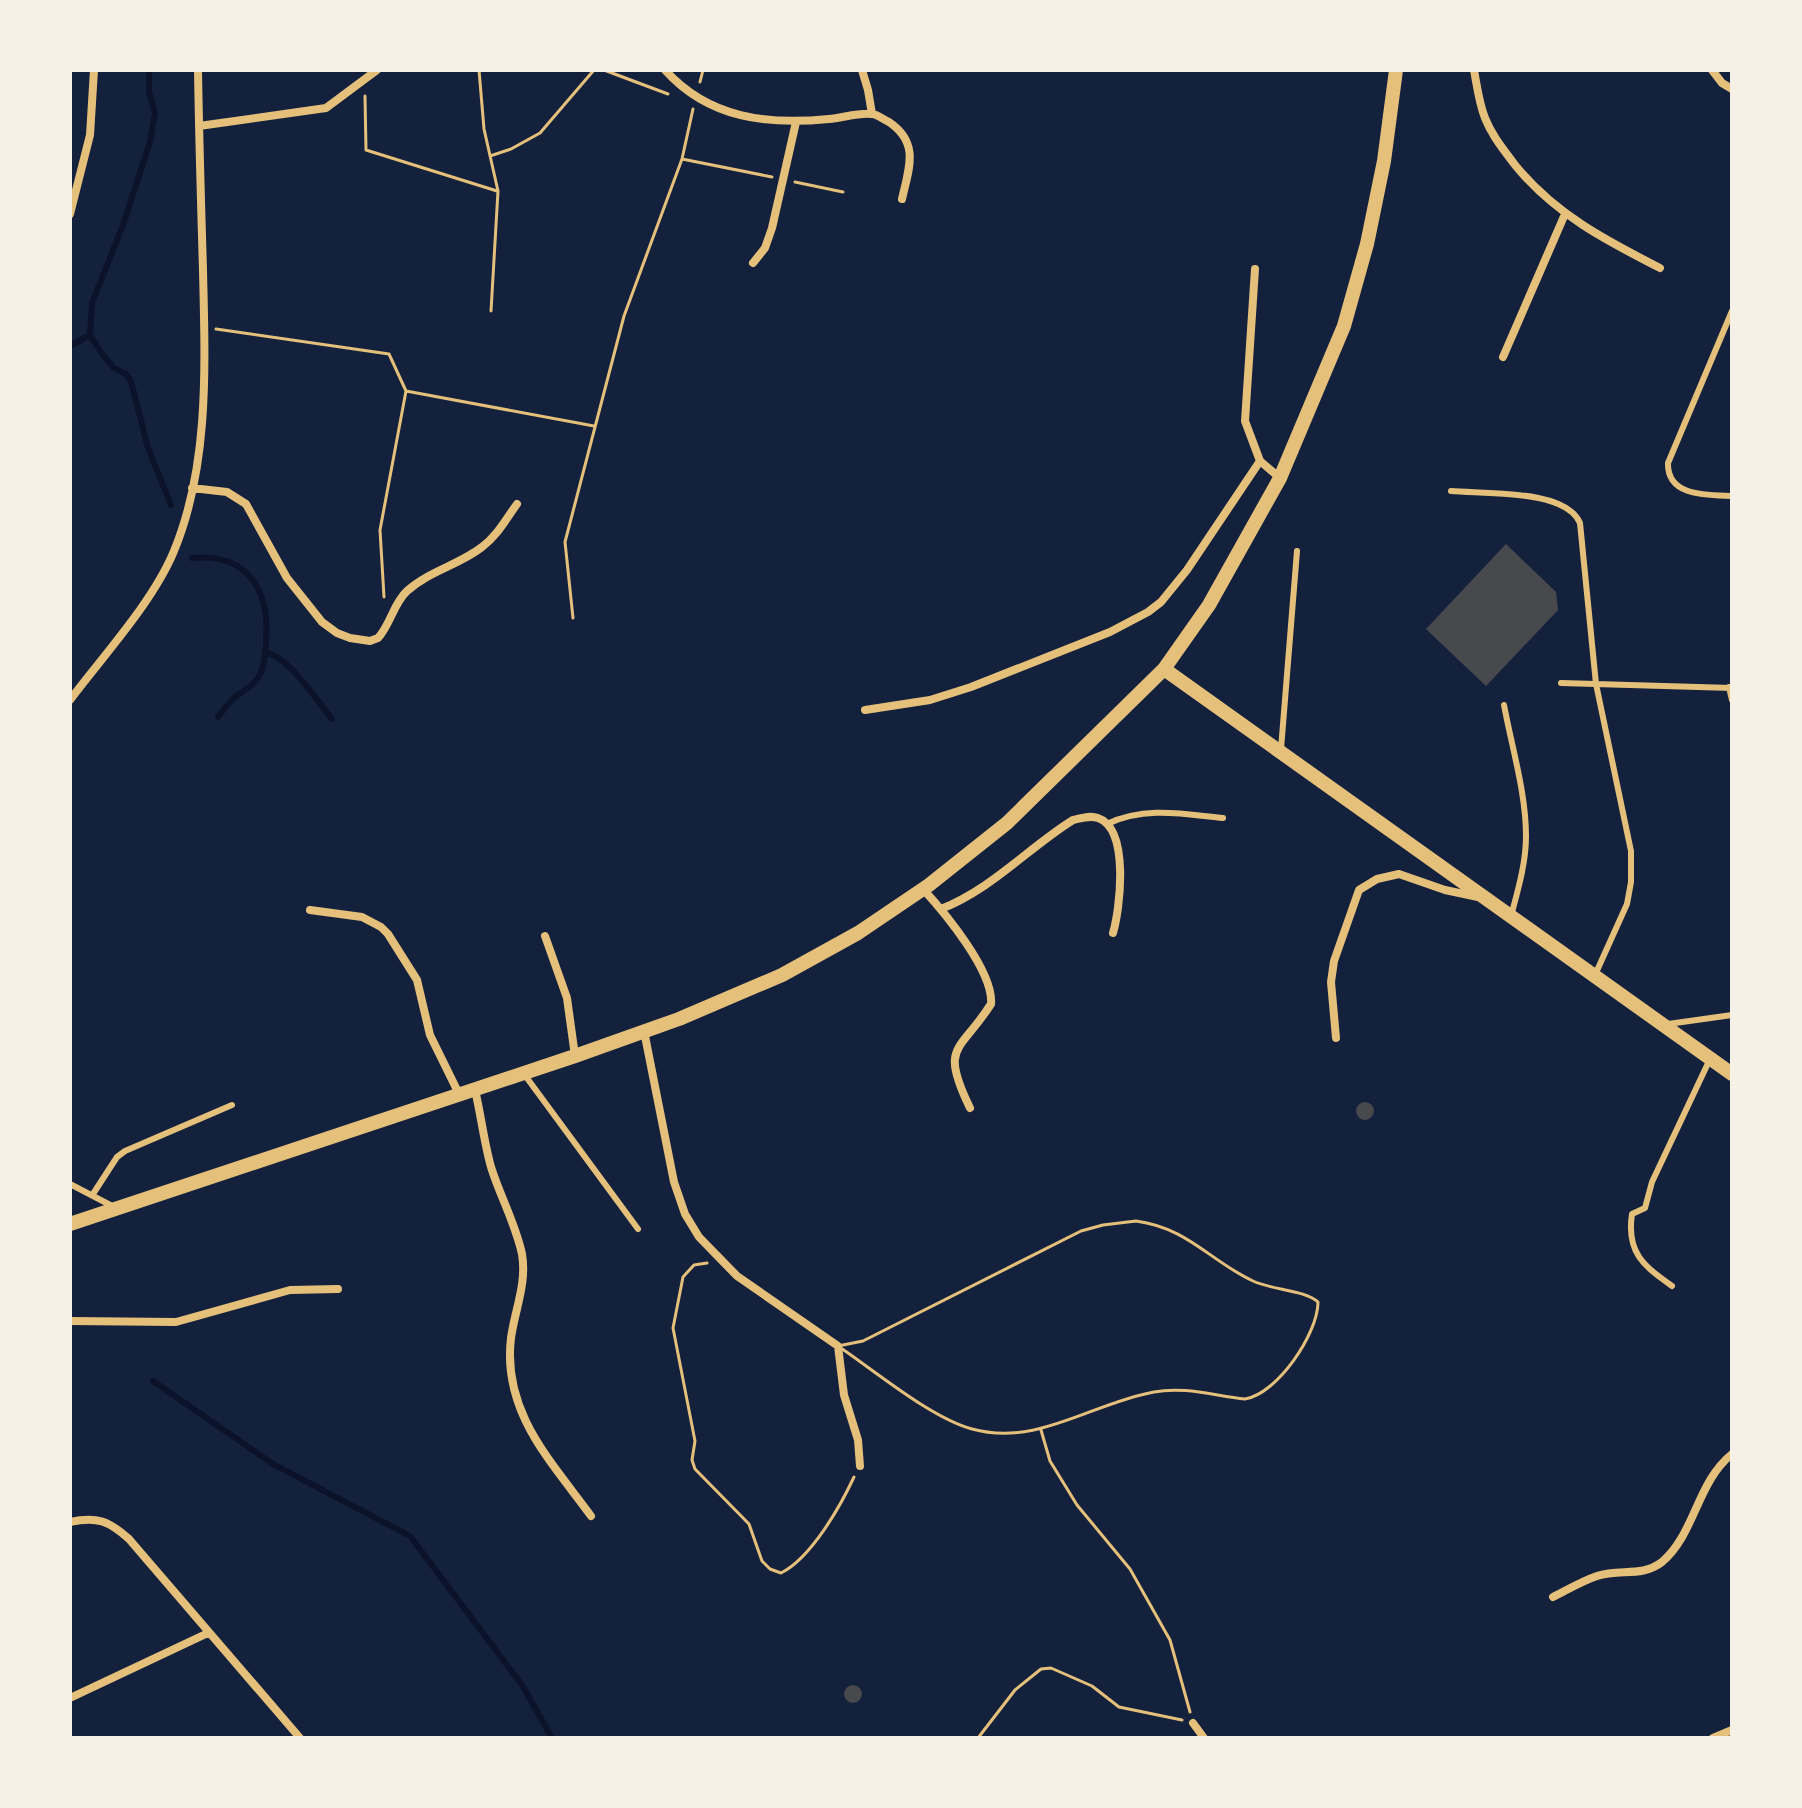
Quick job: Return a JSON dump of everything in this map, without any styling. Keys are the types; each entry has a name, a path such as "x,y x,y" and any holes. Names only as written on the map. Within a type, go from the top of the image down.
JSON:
{"street":[{"path":"70,214 90,135 94,70"},
{"path":"70,700 152,591 174,552 192,488 203,399 198,70"},
{"path":"665,70 697,96 741,116 773,122 796,122 872,114 898,128 908,142 909,170 902,199"},
{"path":"862,70 872,114"},
{"path":"70,1224 575,1056 782,975 858,933 923,889 1007,823 1164,669 1209,605 1280,478 1344,326 1367,244 1384,161 1396,70"},
{"path":"1474,70 1484,116 1501,147 1541,194 1589,232 1660,268"},
{"path":"1712,70 1722,83 1732,89"},
{"path":"199,126 326,108 375,71"},
{"path":"753,263 769,238 796,122"},
{"path":"1503,357 1565,214"},
{"path":"1255,269 1244,402 1248,433 1260,461 1280,478"},
{"path":"865,710 930,700 971,687 1110,632 1148,612 1161,602 1187,570 1260,461"},
{"path":"192,488 227,492 246,504 287,578 311,611 337,633 361,641 378,638 398,601 412,586 437,570 467,557 493,538 517,504"},
{"path":"1164,669 1732,1074"},
{"path":"941,909 994,880 1073,820 1098,817 1107,824 1115,841 1120,866 1119,902 1113,933"},
{"path":"1336,1038 1331,991 1334,961 1359,890 1377,879 1399,874 1445,890 1487,898"},
{"path":"923,889 958,931 992,995 991,1004 959,1044 955,1054 957,1082 970,1108"},
{"path":"310,910 362,917 388,934 417,980 430,1035 459,1094"},
{"path":"545,936 567,998 575,1056"},
{"path":"644,1031 674,1182 685,1214 717,1258 770,1302 838,1346 844,1395 858,1440 860,1466"},
{"path":"475,1090 491,1166 522,1253 523,1281 511,1336 509,1363 521,1417 532,1437 591,1516"},
{"path":"70,1321 176,1322 290,1290 338,1289"},
{"path":"1553,1597 1598,1575 1650,1570 1672,1552 1682,1538 1698,1500 1732,1454"},
{"path":"70,1522 96,1519 113,1524 129,1539 300,1738"},
{"path":"70,1698 208,1633"},
{"path":"1193,1723 1204,1738"},
{"path":"1713,1738 1732,1730"}],"lane":[{"path":"1732,311 1668,463 1668,470 1675,483 1689,493 1732,496"},
{"path":"1451,491 1527,496 1566,505 1577,516 1582,536 1596,684 1631,851 1627,904 1595,975"},
{"path":"1281,753 1297,551"},
{"path":"1561,683 1730,688 1732,700"},
{"path":"1504,705 1521,789 1526,835 1524,866 1511,916"},
{"path":"1107,824 1125,815 1153,812 1223,818"},
{"path":"1664,1024 1732,1015"},
{"path":"1672,1286 1642,1264 1630,1230 1632,1214 1645,1208 1652,1182 1710,1059"},
{"path":"524,1073 638,1229"},
{"path":"93,1194 117,1157 125,1151 232,1105"},
{"path":"70,1184 117,1208"}],"path":[{"path":"479,70 484,129 498,191 491,311"},
{"path":"490,156 511,149 540,133 594,70"},
{"path":"604,70 669,94"},
{"path":"573,618 565,542 624,316 682,159 703,70"},
{"path":"375,71 365,88 366,150 498,191"},
{"path":"682,159 843,192"},
{"path":"204,327 389,354 406,391 380,530 384,601"},
{"path":"406,391 594,426"},
{"path":"1136,1221 1151,1223 1185,1236 1252,1281 1276,1290 1312,1296 1318,1302 1318,1313 1304,1346 1275,1382 1254,1398 1176,1390 1153,1392 1041,1430 1000,1434 972,1429 945,1419 838,1346 863,1341 1081,1231 1136,1221"},
{"path":"717,1258 694,1265 683,1277 673,1328 695,1441 692,1460 695,1469 749,1524 762,1561 770,1569 781,1573 803,1558 840,1505 860,1466"},
{"path":"978,1738 1015,1690 1041,1669 1051,1668 1092,1686 1119,1707 1193,1723 1170,1640 1130,1569 1077,1505 1050,1461 1041,1430"}],"building":[{"path":"1506,544 1556,592 1558,610 1486,686 1426,629"},
{"path":"1361,1102 1369,1102 1374,1111 1372,1118 1361,1120 1356,1115 1356,1107"},
{"path":"849,1685 857,1685 862,1694 860,1701 849,1703 844,1698 844,1690"}],"waterway":[{"path":"149,70 149,92 155,113 150,142 123,225 92,303 90,335 114,368 126,374 131,381 148,448 171,505"},
{"path":"70,346 90,335"},
{"path":"192,558 212,558 242,569 252,579 264,606 266,641 260,674 218,717"},
{"path":"265,653 292,670 332,719"},
{"path":"153,1381 273,1464 410,1536 522,1685 552,1738"}]}
